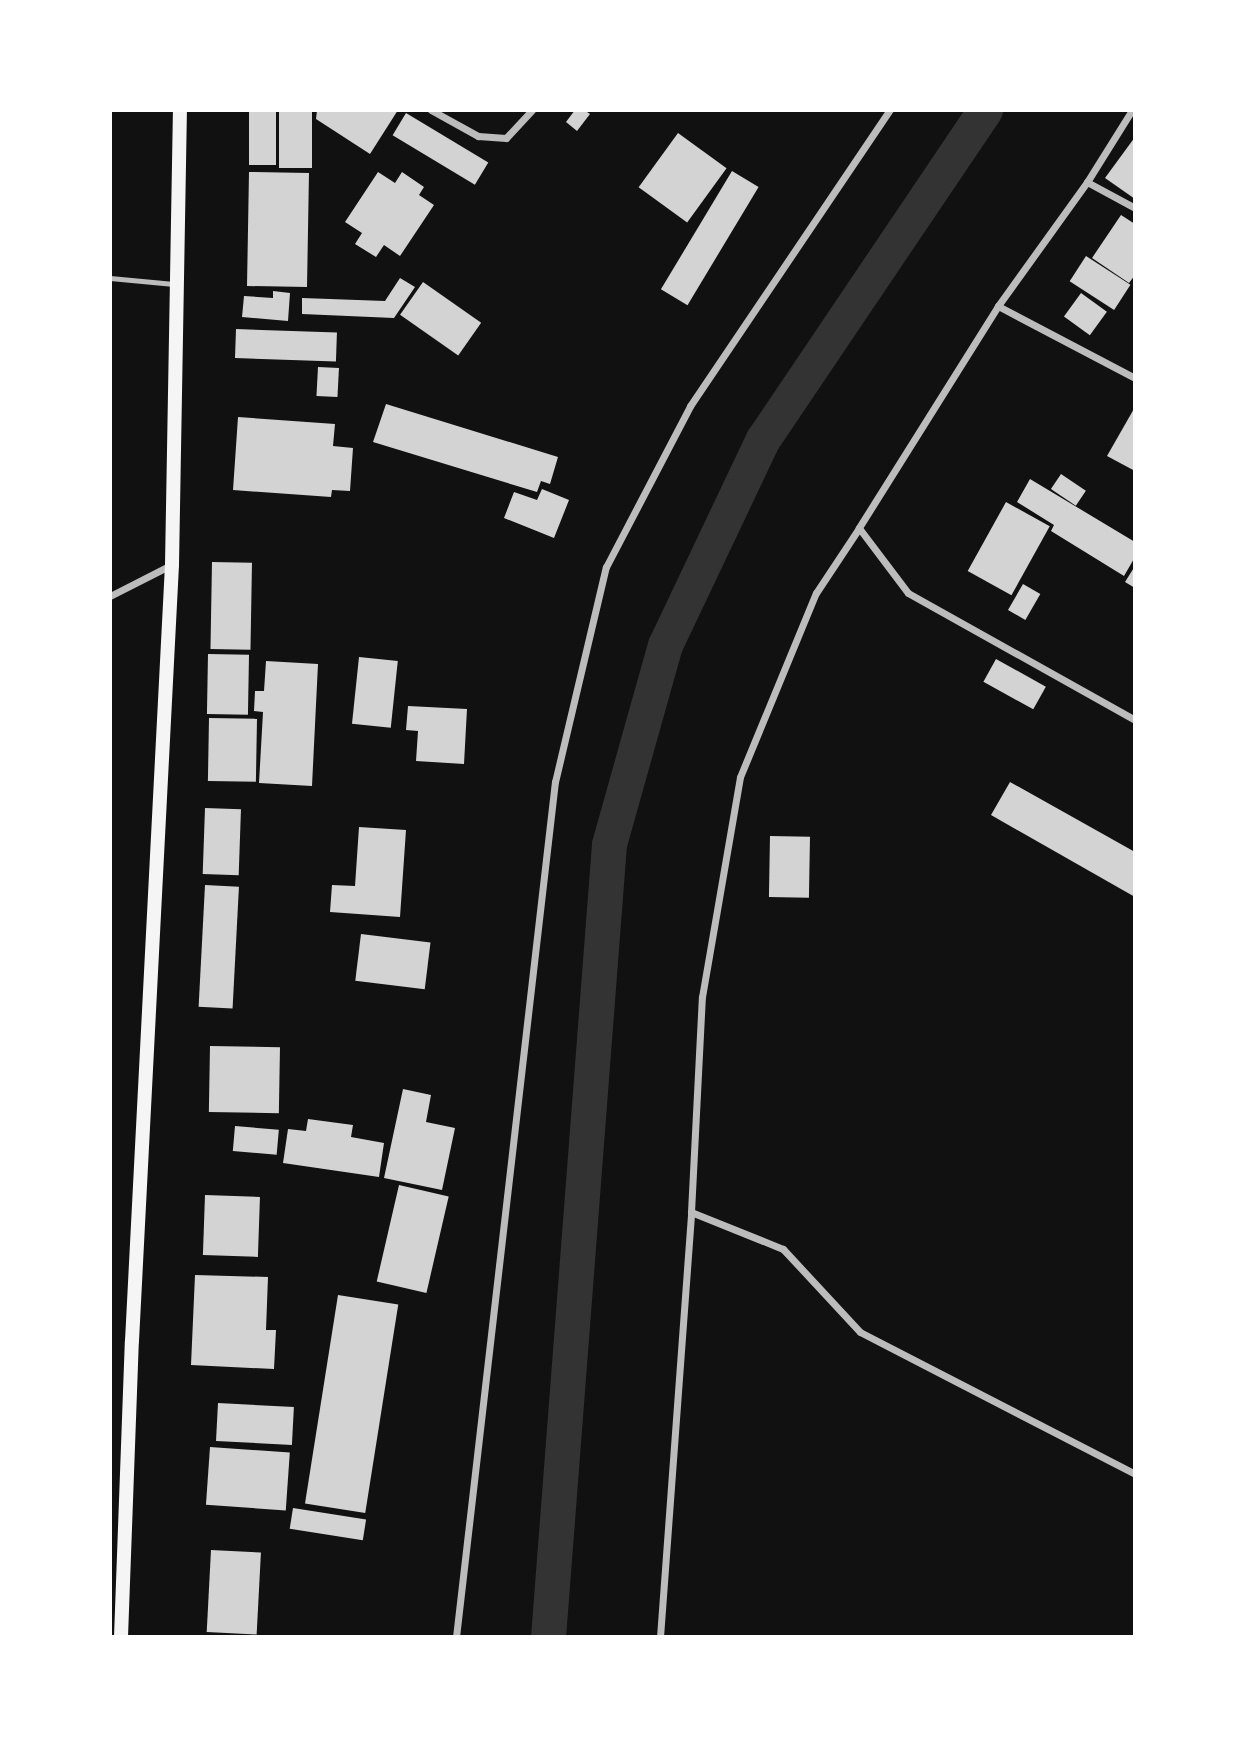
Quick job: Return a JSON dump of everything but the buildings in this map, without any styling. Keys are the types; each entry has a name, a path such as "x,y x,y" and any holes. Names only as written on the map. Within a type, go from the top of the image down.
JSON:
{"main road":[{"path":"121,1637 132,1341 172,565 180,110"}],"street":[{"path":"431,110 478,136 506,138 533,110"},
{"path":"456,1637 555,782 606,566 690,406 890,110"},
{"path":"660,1637 691,1212 702,997 740,777 816,593 998,306 1087,182 1132,110"},
{"path":"1087,182 1135,208"},
{"path":"998,306 1135,378"},
{"path":"859,528 908,593 1135,720"},
{"path":"110,596 172,565"},
{"path":"691,1212 783,1249 860,1332 1135,1474"}],"lane":[{"path":"110,278 177,285"}],"waterway":[{"path":"548,1637 609,844 665,645 763,439 985,110"}]}
